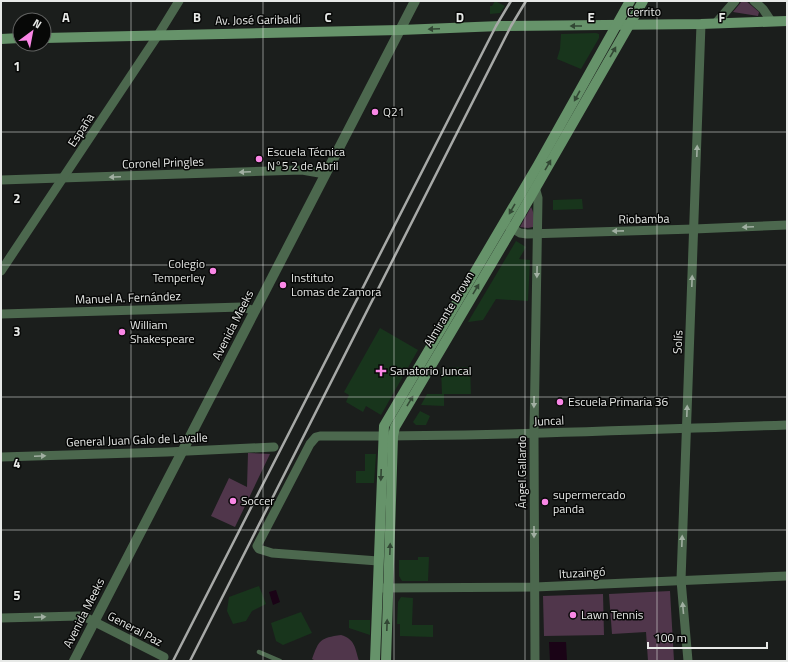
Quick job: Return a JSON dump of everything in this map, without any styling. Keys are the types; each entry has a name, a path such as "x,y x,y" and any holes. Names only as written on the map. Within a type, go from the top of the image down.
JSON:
{"main road":[{"name":"Almirante Brown","path":"386,661 394,431 398,421 508,226 630,1"},
{"name":"Almirante Brown","path":"375,661 383,436 386,422 508,226 536,187 643,1"},
{"name":"Cerrito","path":"400,30 500,26 616,26 787,21"},
{"name":"Av. José Garibaldi","path":"52,38 400,30"},
{"path":"1,39 12,38"}],"street":[{"name":"España","path":"1,271 64,178 179,1"},
{"name":"Avenida Meeks","path":"74,661 415,1"},
{"path":"716,23 735,1"},
{"path":"754,1 763,9 771,21"},
{"name":"Solís","path":"688,661 681,580 701,24"},
{"name":"Coronel Pringles","path":"1,180 302,170 325,174"},
{"name":"Ángel Gallardo","path":"535,661 534,433 538,233 538,198 536,187"},
{"name":"Riobamba","path":"508,226 520,233 538,233 694,230 787,225"},
{"name":"Manuel A. Fernández","path":"1,314 242,307 255,311"},
{"name":"Juncal","path":"378,561 272,553 259,549 257,546 313,440 320,436 534,433 787,426"},
{"name":"General Juan Galo de Lavalle","path":"1,457 274,447"},
{"name":"Ituzaingó","path":"377,588 535,587 787,576"},
{"name":"General Paz","path":"1,618 85,617 164,657"}],"lane":[{"path":"260,652 280,661"}],"shaded area":[{"path":"742,1 746,1 759,12 758,16 733,12"},
{"path":"531,207 534,217 533,227 520,227"},
{"name":"Soccer","path":"248,453 270,454 235,527 211,516 229,478 247,487"},
{"path":"276,590 280,602 273,605 269,592"},
{"path":"670,591 674,661 648,661 646,632 612,634 609,594"},
{"name":"Lawn Tennis","path":"603,594 604,635 544,636 543,596"},
{"path":"341,635 352,642 359,661 316,661 312,659 321,641 329,637"},
{"path":"549,642 566,642 567,661 550,661"}],"building":[{"path":"495,1 505,6 500,13 490,14 490,6 492,6"},
{"path":"561,34 599,34 599,38 581,69 557,59 560,49"},
{"path":"582,199 583,209 553,210 553,200"},
{"path":"516,241 526,247 519,259 530,260 528,301 496,299 483,320 468,322"},
{"name":"Sanatorio Juncal","path":"380,328 418,350 381,415 366,406 363,412 346,402 349,395 344,392"},
{"path":"470,367 471,394 442,394 441,368"},
{"path":"427,394 444,394 444,406 421,405"},
{"path":"420,411 430,416 426,425 416,425 413,422"},
{"path":"365,454 376,454 374,483 356,483 356,471 365,471"},
{"path":"418,557 429,557 428,581 402,581 399,576 399,560 418,560"},
{"path":"259,586 266,604 252,611 246,621 233,624 227,611 229,597"},
{"path":"401,597 413,598 412,625 433,625 433,637 400,636 400,624 397,624 398,602"},
{"path":"301,612 312,633 283,645 276,641 271,623"},
{"path":"349,620 370,620 370,635 349,628"}],"railway":[{"path":"173,661 496,26 511,1"},
{"path":"190,661 511,26 526,1"}],"place":[{"name":"Q21","path":"375,112"},
{"name":"Escuela Técnica N°5 2 de Abril","path":"259,159"},
{"name":"Colegio Temperley","path":"213,271"},
{"name":"Instituto Lomas de Zamora","path":"283,285"},
{"name":"William Shakespeare","path":"122,332"},
{"name":"Sanatorio Juncal","path":"381,371"},
{"name":"Escuela Primaria 36","path":"560,402"},
{"name":"Soccer","path":"233,501"},
{"name":"supermercado panda","path":"545,502"},
{"name":"Lawn Tennis","path":"573,615"}]}
